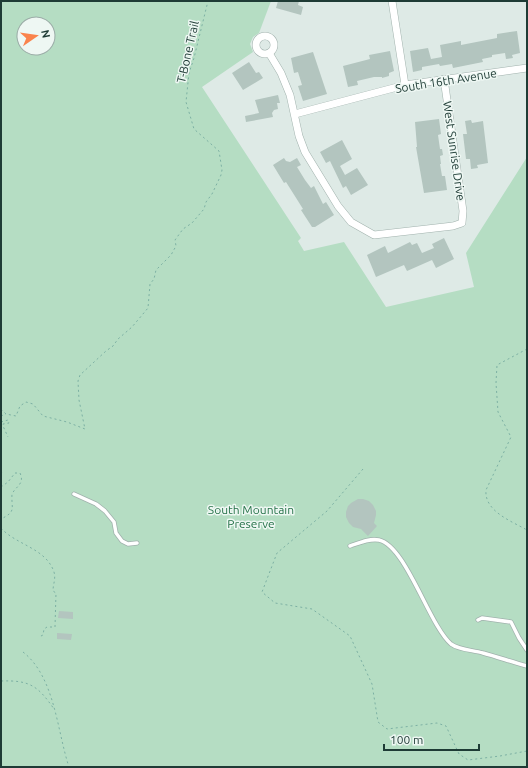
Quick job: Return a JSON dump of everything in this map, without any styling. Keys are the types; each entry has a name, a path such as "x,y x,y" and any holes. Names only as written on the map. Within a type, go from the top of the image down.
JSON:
{"street":[{"path":"393,5 405,85"},
{"path":"269,53 281,73 290,95 295,114"},
{"name":"South 16th Avenue","path":"295,114 405,85 527,68"},
{"name":"West Sunrise Drive","path":"295,114 305,152 338,206 351,222 374,235 453,226 462,223 463,211 444,79"}],"lane":[{"path":"74,494 96,504 105,511 114,522 116,533 122,541 128,544 137,543"},
{"path":"350,546 364,541 379,540 386,543 408,570 444,635 454,646 527,666"},
{"path":"478,620 482,618 511,622 527,650"}],"path":[{"name":"T-Bone Trail","path":"6,414 16,416 20,406 26,402 33,404 43,416 67,422 85,429 79,400 78,381 80,375 113,346 148,308 150,284 154,280 156,270 171,255 176,246 175,240 204,209 206,202 212,194 222,170 219,151 194,129 186,102 189,73 208,1"},
{"path":"527,349 497,365 496,383 498,412 511,437 486,490 486,497 496,513 527,530"},
{"path":"1,409 6,414 1,416"},
{"path":"1,422 8,420 9,423 3,424 8,437"},
{"path":"1,468 1,474"},
{"path":"363,469 327,511 277,553 262,592 275,603 312,609 350,636 372,684 378,722 387,729 437,723 446,726 459,754 468,760 527,751"},
{"path":"1,487 8,482 15,473 20,473 22,479 21,482 12,494 12,510 9,515 1,519"},
{"path":"1,528 47,560 54,572 52,591 56,593 55,627 47,627 44,629 43,635 39,636"},
{"path":"23,652 30,658 39,670 50,693 69,767"},
{"path":"1,681 13,681 30,684 44,694 55,710"}],"green space":[{"name":"South Mountain Preserve","path":"1,1 271,1 259,33 253,37 250,44 253,52 202,87 301,238 298,241 304,251 344,242 386,307 474,287 466,253 527,157 527,767 1,767"}],"building":[{"path":"278,1 299,1 298,5 303,7 301,15 276,8"},
{"path":"517,31 520,53 512,55 513,58 506,59 505,53 492,55 492,57 482,59 483,62 453,68 452,64 440,66 439,64 422,67 422,70 413,72 410,51 428,48 431,59 442,57 440,45 461,41 461,45 497,38 497,34"},
{"path":"390,51 394,71 389,73 389,76 382,78 374,77 357,81 358,85 348,87 343,66 370,59 369,55"},
{"path":"313,52 327,94 303,101 298,86 302,85 298,72 294,73 291,58"},
{"path":"249,62 256,73 259,72 263,78 243,90 232,73"},
{"path":"278,95 280,103 277,103 278,109 274,110 272,113 273,117 246,122 245,116 259,113 255,100"},
{"path":"439,119 441,134 438,135 440,149 442,149 443,155 440,156 440,164 442,176 445,176 447,190 424,193 416,147 415,122"},
{"path":"471,120 472,123 483,121 488,163 477,165 478,168 471,169 470,159 466,159 463,134 467,134 465,121"},
{"path":"342,140 352,159 340,166 345,175 357,168 368,185 351,195 346,186 343,188 330,161 326,163 320,152"},
{"path":"284,158 286,161 290,162 297,158 301,165 297,167 305,180 311,188 314,186 323,204 326,202 334,215 315,227 312,227 301,210 303,209 298,201 286,182 284,183 273,165"},
{"path":"444,238 454,259 436,268 432,260 407,271 404,265 376,277 367,255 385,246 388,253 410,242 412,245 417,243 422,253 434,248 432,244"},
{"path":"358,499 369,501 376,511 374,523 377,526 368,536 361,529 353,527 346,517 348,506"},
{"path":"59,611 73,612 73,619 58,618"},
{"path":"57,633 72,634 71,640 57,639"}]}
